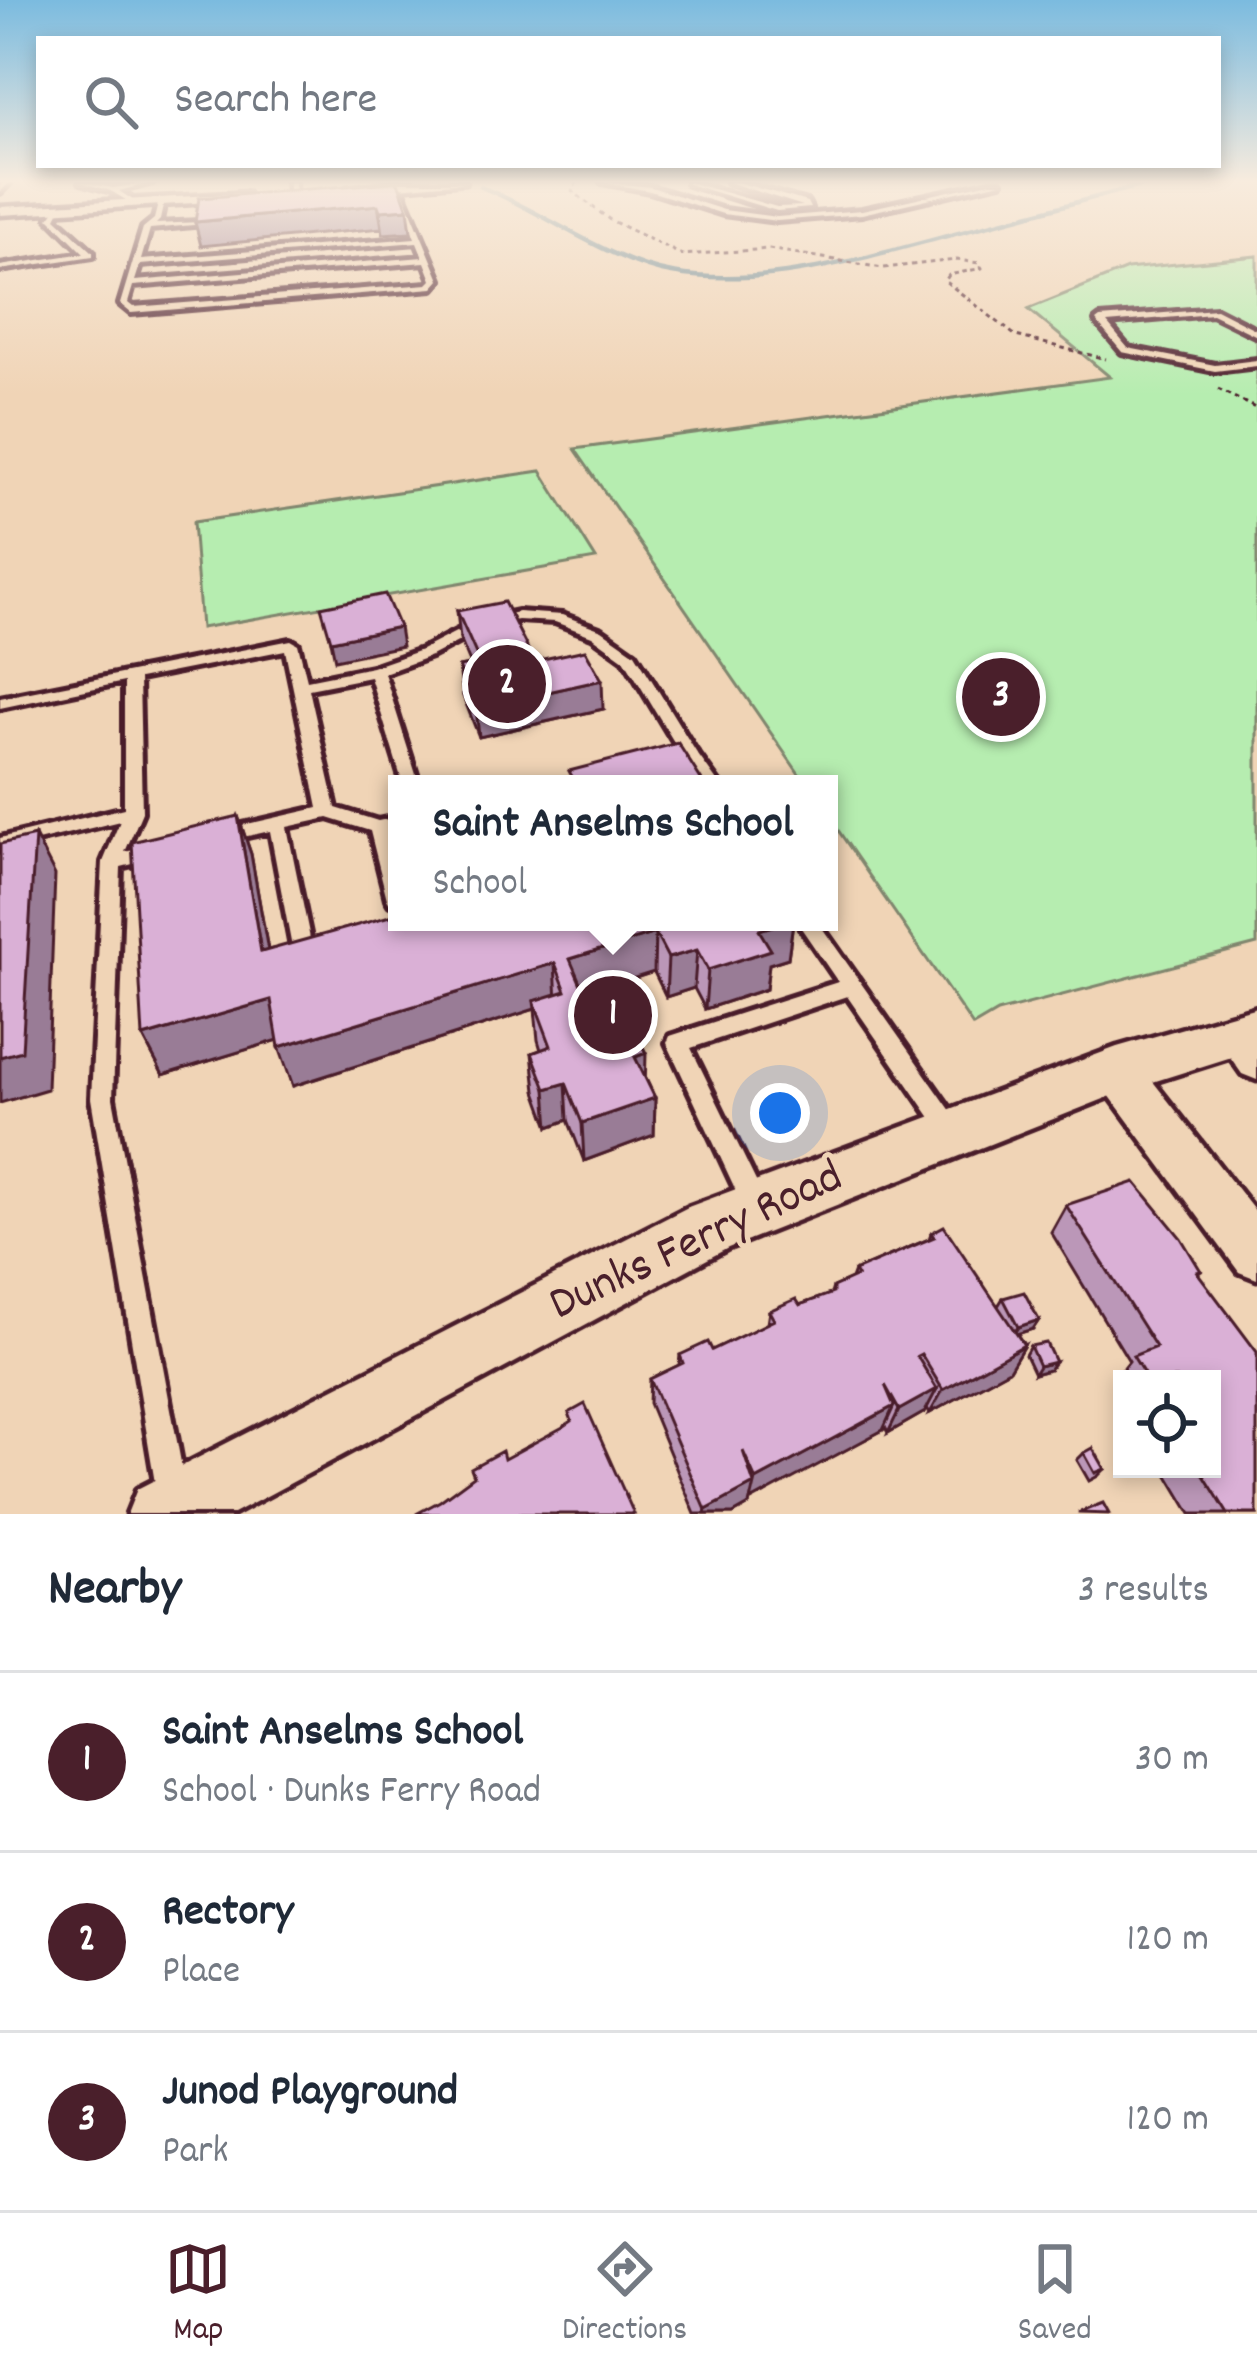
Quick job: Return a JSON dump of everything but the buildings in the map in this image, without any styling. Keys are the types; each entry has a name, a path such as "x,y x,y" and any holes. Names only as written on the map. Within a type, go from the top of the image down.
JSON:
{"street":[{"name":"Dunks Ferry Road","path":"168,1511 710,1227 1117,1070 1250,1041"},
{"path":"1117,1070 1257,1254"}],"lane":[{"path":"0,268 90,253"},
{"path":"139,253 124,304 131,310 153,311 410,290 436,280 425,253"},
{"path":"177,253 177,260"},
{"path":"136,263 266,253"},
{"path":"130,284 428,260"},
{"path":"1257,333 1213,311 1100,321 1125,350 1215,368 1257,364"},
{"path":"301,686 376,671 426,653 484,623 518,616 556,618 597,633 630,656 704,775"},
{"path":"0,703 291,644 328,812"},
{"path":"376,671 408,775"},
{"path":"131,676 133,812 112,862 102,1099 168,1511"},
{"path":"670,760 690,755"},
{"path":"0,844 133,812"},
{"path":"112,862 328,812 387,825"},
{"path":"277,824 307,968"},
{"path":"813,931 955,1134"},
{"path":"757,1208 677,1043 852,986"}],"path":[{"path":"672,253 735,253"},
{"path":"796,253 873,266 980,263 982,268 949,275 945,281 1016,336 1112,361"},
{"path":"1214,387 1257,409"}],"green space":[{"path":"1257,256 1257,944 997,1012 973,1026 838,830 838,775 800,775 575,449 1110,377 1028,309 1127,269"},
{"path":"541,471 596,559 201,628 193,522"}],"waterway":[{"path":"612,253 672,273 707,277 778,274 880,253"}],"place":[{"name":"Rectory","path":"507,684"},
{"name":"Junod Playground","path":"1001,697"},
{"name":"Saint Anselms School","path":"613,1015"}]}
